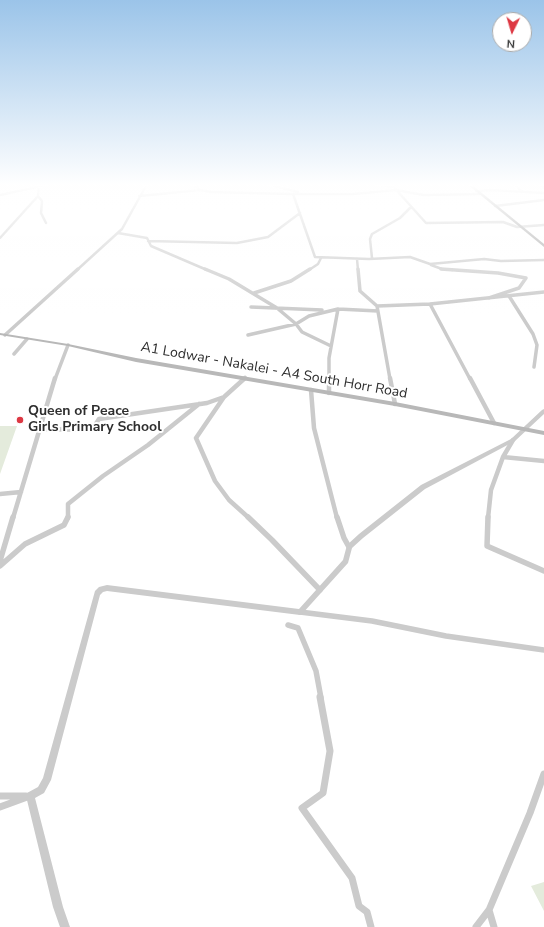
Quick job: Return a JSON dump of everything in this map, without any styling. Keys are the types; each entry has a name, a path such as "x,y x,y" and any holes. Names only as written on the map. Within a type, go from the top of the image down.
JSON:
{"highway":[{"path":"522,227 544,246"}],"main road":[{"name":"A1 Lodwar - Nakalei - A4 South Horr Road","path":"3,334 68,345 136,360 395,404 544,432"}],"street":[{"path":"0,238 10,227"},
{"path":"3,334 123,227"},
{"path":"148,241 237,243 268,237 281,227"},
{"path":"305,227 315,257 357,259 410,257 442,269 498,273 526,278 519,288 489,298"},
{"path":"372,258 370,239 372,234 384,227"},
{"path":"118,233 147,238 151,246 205,268 254,293 277,308 296,324 302,332 331,346"},
{"path":"254,293 291,281 318,264 321,258"},
{"path":"357,259 360,291 377,306 395,404"},
{"path":"430,264 484,259 501,261 544,260"},
{"path":"377,306 430,304 544,292"},
{"path":"509,296 533,334 537,345 534,367"},
{"path":"430,304 494,423"},
{"path":"251,306 378,311"},
{"path":"329,393 329,358 338,309"},
{"path":"248,335 296,324 309,316 328,310"},
{"path":"14,354 28,338"},
{"path":"0,561 58,369 68,345"},
{"path":"537,345 544,347"},
{"path":"245,378 224,397 196,438 215,481 229,500 272,540 320,590"},
{"path":"312,390 314,428 338,522 349,547"},
{"path":"40,429 92,430 99,419 199,404 224,397"},
{"path":"0,566 25,544 64,525 68,518 68,504 199,404"},
{"path":"544,411 523,429 513,440 503,458 491,490 487,546 544,571"},
{"path":"300,612 346,561 349,547 361,536 423,487 513,440"},
{"path":"503,458 544,461"},
{"path":"0,494 21,492"},
{"path":"0,808 41,790 47,780 96,596 101,589 372,621 446,636 544,650"},
{"path":"288,625 298,628 316,671 330,751 323,793 302,808 352,878 359,906 367,912 371,927"},
{"path":"476,927 489,910 530,813 544,774"},
{"path":"0,796 30,796"},
{"path":"30,796 64,927"},
{"path":"489,910 494,927"}],"green space":[{"path":"0,426 17,426 0,474"},
{"path":"544,882 544,911 531,886"}],"place":[{"name":"Queen of Peace Girls Primary School","path":"20,420"}]}
